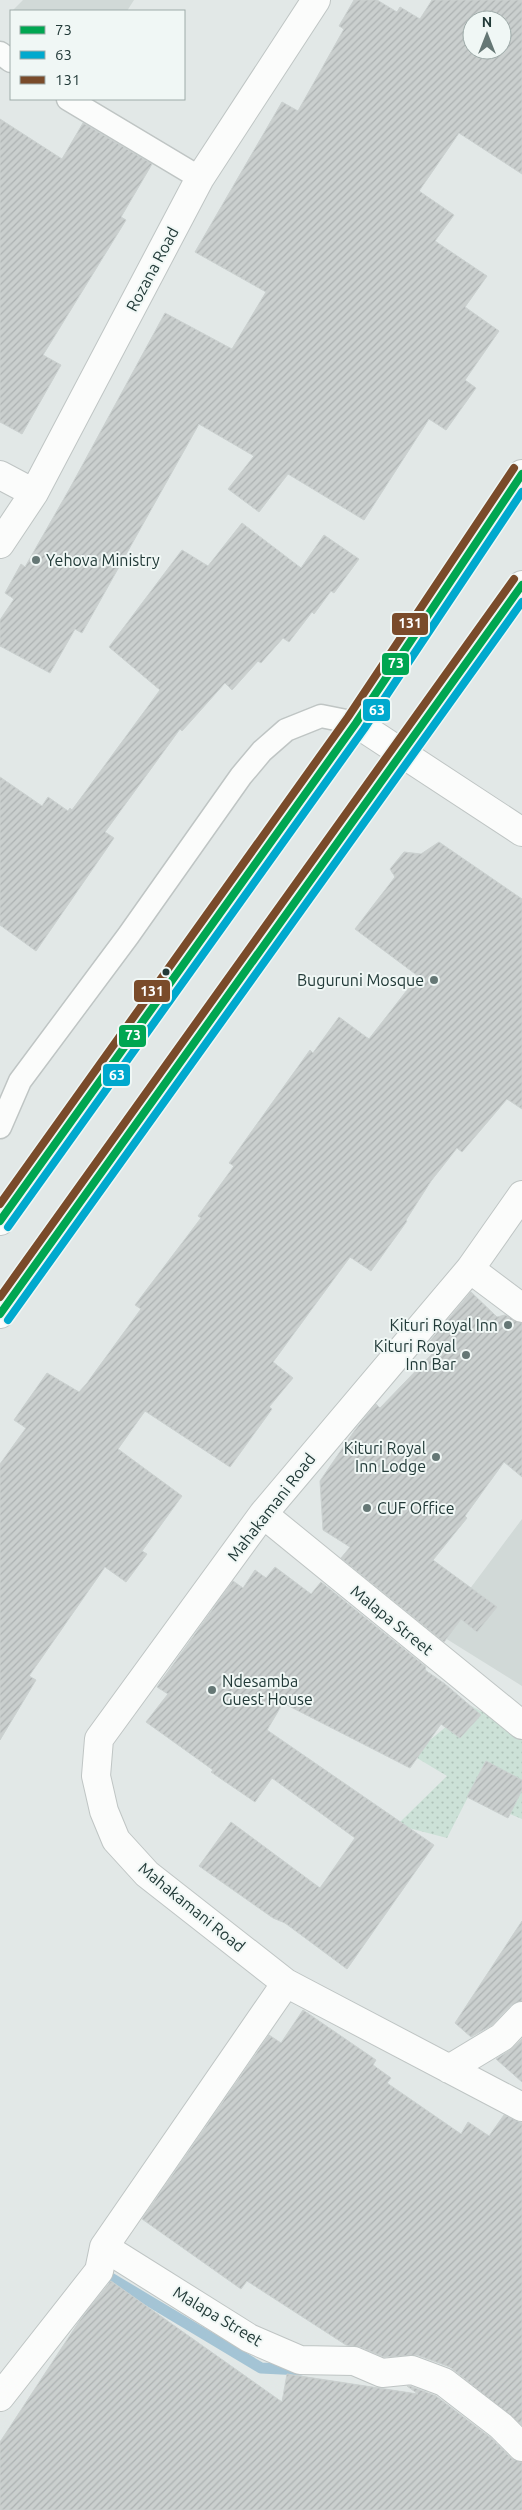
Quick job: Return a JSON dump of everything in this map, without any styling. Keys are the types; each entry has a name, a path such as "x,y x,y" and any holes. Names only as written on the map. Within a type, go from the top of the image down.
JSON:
{"street":[{"name":"Rozana Road","path":"0,544 34,493 200,178 316,0"},
{"path":"0,1221 356,722 522,474"},
{"path":"0,475 34,493"},
{"path":"0,1314 522,585"},
{"path":"356,722 401,754 522,832"},
{"name":"Mahakamani Road","path":"286,1983 147,1874 116,1840 104,1811 96,1776 99,1739 262,1514 470,1269 522,1195"},
{"path":"470,1269 522,1308"},
{"name":"Malapa Street","path":"262,1514 522,1725"},
{"path":"0,2398 99,2271 104,2247 286,1983 522,2107"},
{"path":"449,2069 502,2037 522,2016"},
{"name":"Malapa Street","path":"104,2247 249,2338 300,2360 354,2361 382,2373 412,2370 444,2382 501,2426 522,2447"}],"lane":[{"path":"70,100 200,178"},
{"path":"0,1128 20,1081 128,936 241,776 262,751 286,730 321,716 356,722"}],"shaded area":[{"path":"23,0 134,0 128,10 13,10"},
{"path":"522,1519 522,1686 437,1633"}],"green space":[{"path":"471,1706 522,1732 522,1819 468,1797 447,1838 397,1825 447,1776 412,1755"}],"building":[{"path":"354,0 377,0 397,12 400,7 420,19 432,0 522,0 522,174 459,133 419,191 454,215 435,241 487,276 465,307 499,331 465,380 476,388 446,430 429,419 364,520 288,474 259,512 228,489 254,456 199,424 82,633 75,629 50,673 0,646 0,620 14,599 5,593 21,564 25,567 165,313 232,349 266,292 195,252 282,102 298,111 344,29 339,26"},
{"path":"0,119 62,159 83,123 152,164 121,217 126,220 43,355 61,365 22,434 0,422"},
{"path":"242,523 301,568 324,535 359,559 334,593 331,591 289,642 283,638 261,663 258,661 232,690 225,683 182,731 180,729 105,832 114,838 36,951 0,925 0,777 42,806 48,797 68,811 70,808 72,810 160,690 109,647 182,550 208,566"},
{"path":"439,842 522,899 522,1109 507,1099 462,1152 457,1148 431,1181 407,1221 371,1271 350,1257 273,1362 293,1378 269,1407 272,1409 230,1467 145,1411 118,1449 182,1496 142,1551 147,1554 126,1582 105,1567 29,1676 36,1680 0,1740 0,1464 26,1428 14,1420 47,1373 79,1392 87,1383 141,1309 135,1305 201,1218 198,1216 234,1166 229,1163 310,1050 313,1053 339,1017 369,1039 418,976 355,929 395,877 390,869 404,852 421,854"},
{"path":"471,1292 497,1317 505,1315 522,1323 522,1477 504,1462 465,1516 467,1518 433,1560 497,1607 477,1632 461,1619 444,1642 341,1558 350,1547 323,1530 320,1481 355,1430 376,1404 380,1408 432,1354 425,1347"},
{"path":"275,1567 311,1594 321,1582 426,1667 425,1670 445,1684 481,1715 460,1738 441,1724 410,1768 283,1703 267,1730 434,1845 347,1969 285,1923 273,1918 199,1866 231,1822 320,1888 355,1838 272,1778 255,1802 211,1772 213,1770 146,1722 168,1694 157,1687 233,1581 243,1588 255,1570 266,1578"},
{"path":"486,1761 522,1780 522,1790 508,1818 467,1797"},
{"path":"522,1921 522,2001 511,2005 492,2025 471,2037 455,2023"},
{"path":"303,2010 376,2060 373,2065 391,2078 387,2083 461,2134 468,2122 489,2136 504,2115 522,2123 522,2425 450,2367 417,2355 384,2357 360,2347 346,2345 247,2281 241,2289 142,2219 269,2035 281,2043"},
{"path":"522,2039 522,2082 496,2059"},
{"path":"111,2281 282,2402 287,2374 418,2394 407,2386 410,2386 436,2396 491,2438 511,2458 522,2462 522,2510 0,2510 0,2442 80,2320"}],"waterway":[{"path":"99,2271 261,2368 301,2370"}],"transit line":[{"name":"131","path":"0,1204 348,717 514,468"},
{"name":"73","path":"0,1221 356,723 522,474"},
{"name":"63","path":"8,1227 364,729 522,492"},
{"name":"131","path":"0,1297 514,579"},
{"name":"73","path":"0,1314 522,585"},
{"name":"63","path":"8,1320 522,602"}],"place":[{"name":"Yehova Ministry","path":"36,560"},
{"name":"Buguruni Mosque","path":"434,980"},
{"name":"Kituri Royal Inn","path":"508,1325"},
{"name":"Kituri Royal Inn Bar","path":"466,1355"},
{"name":"Kituri Royal Inn Lodge","path":"436,1457"},
{"name":"CUF Office","path":"367,1508"},
{"name":"Ndesamba Guest House","path":"212,1690"}]}
